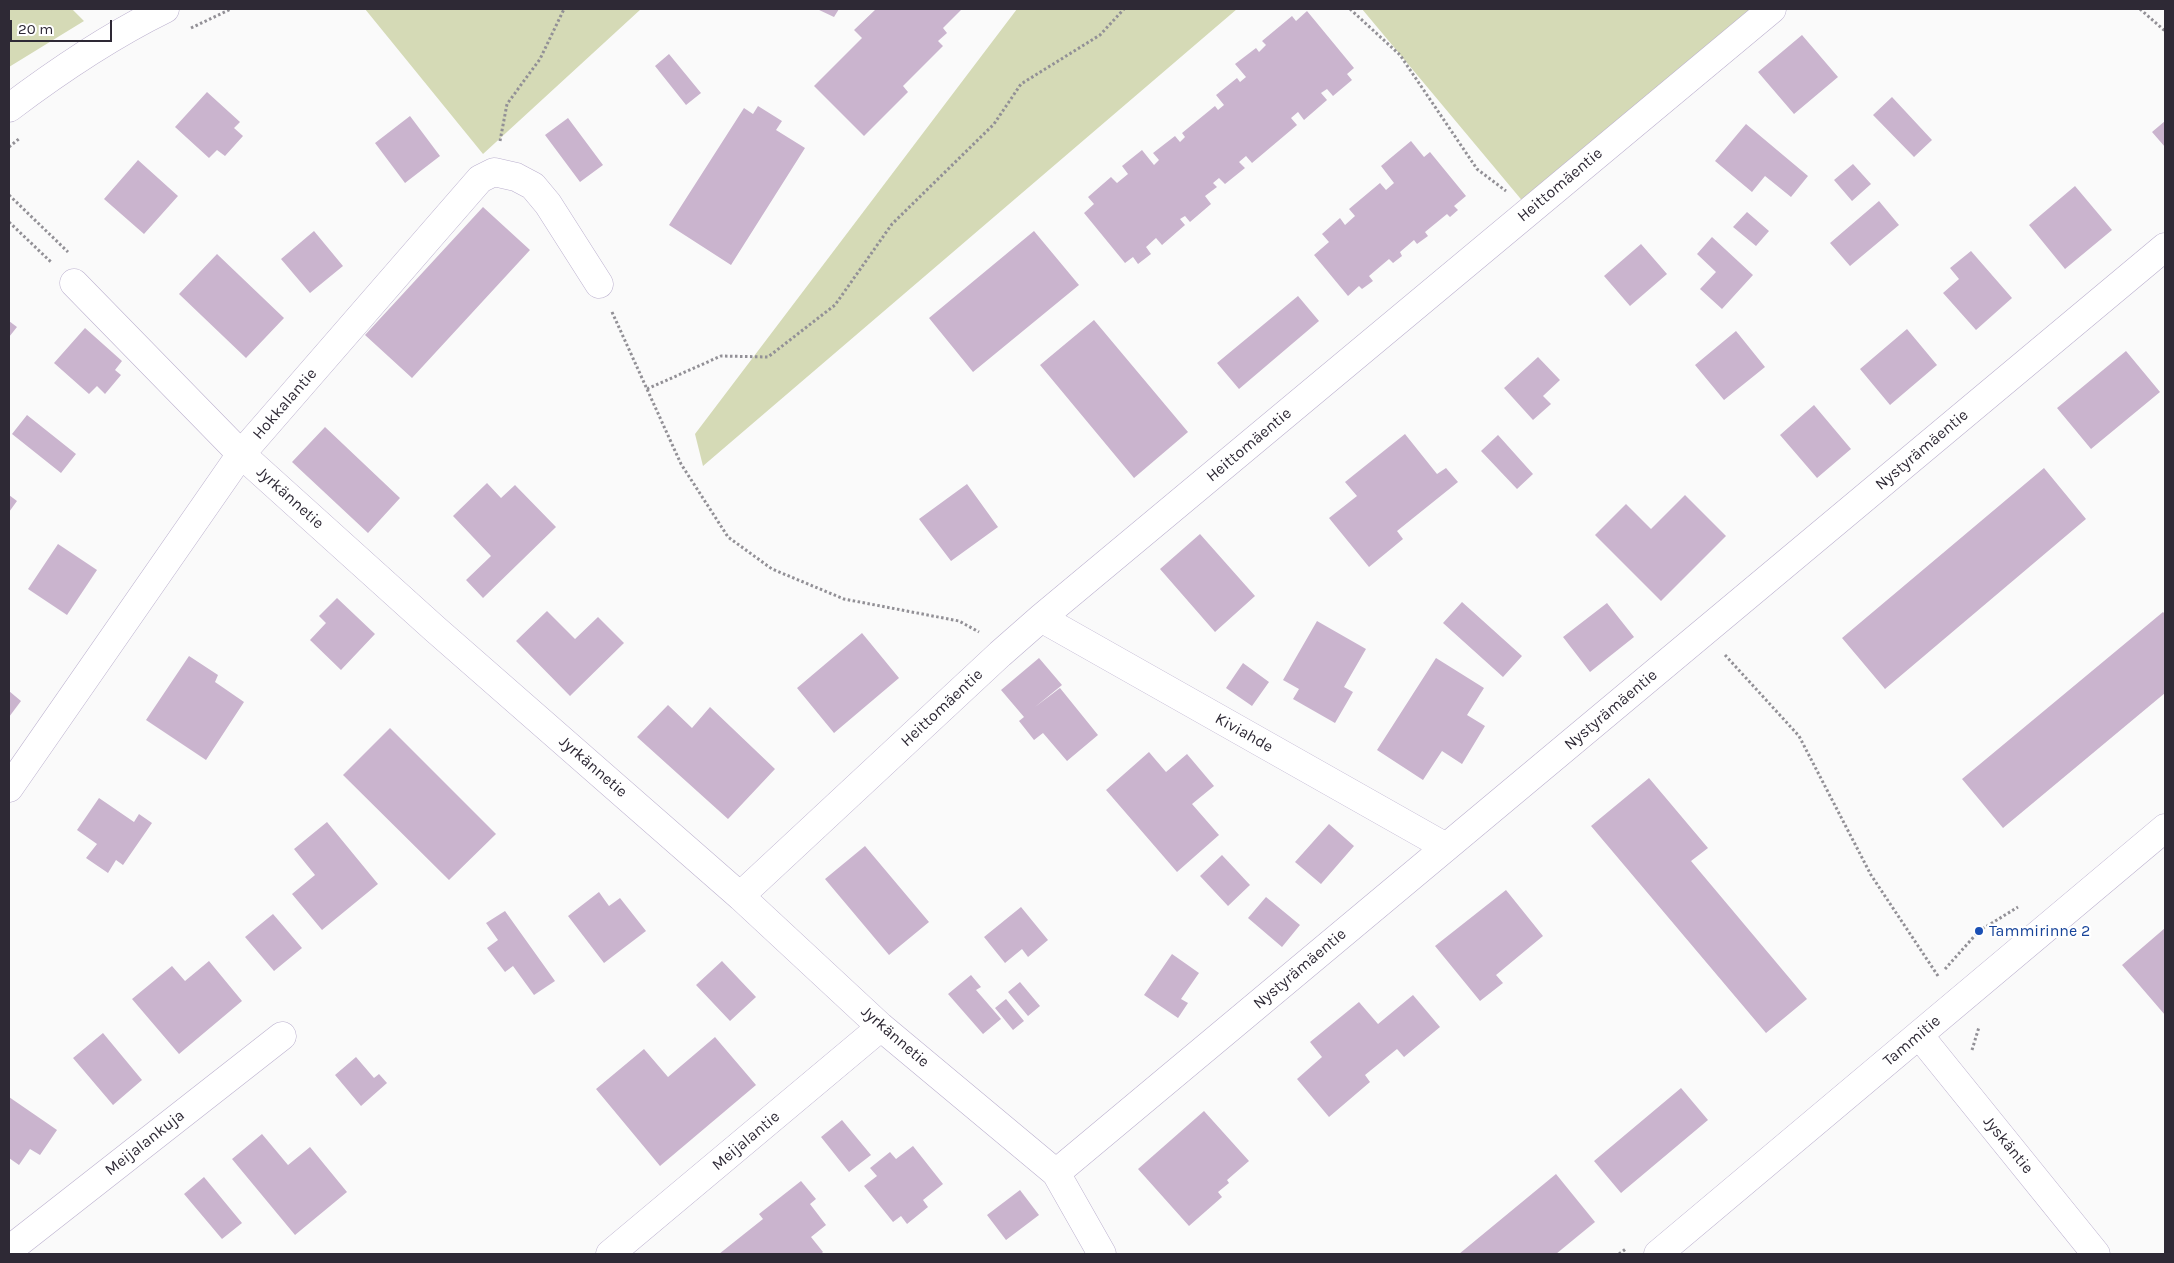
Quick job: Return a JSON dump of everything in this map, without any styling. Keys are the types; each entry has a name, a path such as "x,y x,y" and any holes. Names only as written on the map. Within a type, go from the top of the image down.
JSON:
{"street":[{"path":"9,108 45,80 140,21 165,9"},
{"name":"Heittomäentie","path":"740,896 1041,618 1772,9"},
{"path":"494,172 516,177 533,186 548,204 599,284"},
{"name":"Hokkalantie","path":"9,788 241,454 480,179 494,172"},
{"name":"Nystyrämäentie","path":"1056,1172 2165,247"},
{"name":"Jyrkännetie","path":"74,283 241,454 442,635 740,896 882,1027 1056,1172 1102,1254"},
{"name":"Kiviahde","path":"1041,618 1446,847"},
{"name":"Tammitie","path":"1658,1254 2165,828"},
{"name":"Meijalantie","path":"610,1254 882,1027"},
{"name":"Jyskäntie","path":"1919,1035 2096,1254"},
{"name":"Meijalankuja","path":"9,1250 282,1036"}],"path":[{"path":"494,172 507,104 540,59 564,9"},
{"path":"647,389 721,356 768,357 835,305 892,224 994,124 1020,84 1100,35 1124,9"},
{"path":"1350,9 1400,55 1477,169 1530,210"},
{"path":"2140,9 2165,31"},
{"path":"9,195 72,256"},
{"path":"9,222 44,255"},
{"path":"599,284 681,464 728,537 772,569 844,599 959,620 984,636 1000,654"},
{"path":"1704,632 1799,736 1871,875 1938,976"}],"green space":[{"path":"9,9 72,9 84,21 9,67"},
{"path":"365,9 641,9 483,154"},
{"path":"1017,9 1237,9 703,466 695,434"},
{"path":"1362,9 1776,9 1530,210"}],"building":[{"path":"817,9 839,9 834,17"},
{"path":"876,9 962,9 943,28 947,33 938,41 943,46 903,86 908,92 864,136 814,86 862,38 854,30"},
{"path":"1307,11 1354,68 1347,74 1352,80 1333,96 1327,89 1321,93 1327,100 1304,120 1298,112 1291,118 1297,125 1252,163 1246,156 1239,162 1245,168 1225,184 1219,178 1213,183 1217,187 1205,196 1211,204 1190,222 1185,216 1180,219 1185,225 1162,245 1156,238 1146,247 1151,254 1138,264 1133,257 1125,263 1084,213 1094,204 1088,197 1111,177 1117,183 1128,174 1122,166 1142,150 1154,165 1159,160 1153,153 1175,136 1180,142 1185,137 1182,133 1215,106 1218,110 1224,105 1216,95 1237,78 1240,82 1246,77 1235,64 1256,48 1259,52 1266,45 1262,41 1292,16 1296,21"},
{"path":"1802,35 1838,77 1794,114 1758,72"},
{"path":"669,54 701,93 686,105 655,66"},
{"path":"207,92 240,122 234,128 243,136 225,156 217,150 209,158 175,127"},
{"path":"1892,97 1932,140 1914,157 1873,115"},
{"path":"758,106 782,121 776,130 805,148 731,265 669,225 744,108 753,114"},
{"path":"410,116 440,156 405,183 375,143"},
{"path":"568,118 603,165 580,182 545,135"},
{"path":"2165,121 2165,147 2152,132"},
{"path":"1746,124 1808,176 1791,197 1765,176 1752,192 1715,161"},
{"path":"1411,141 1424,157 1430,152 1466,196 1454,206 1458,210 1450,217 1447,214 1425,232 1428,236 1417,244 1414,240 1400,252 1402,256 1393,263 1389,259 1369,276 1373,281 1362,289 1359,286 1348,296 1314,255 1329,242 1322,234 1340,218 1345,225 1355,216 1349,209 1380,183 1386,190 1394,183 1381,166"},
{"path":"138,160 178,196 144,234 104,199"},
{"path":"1853,164 1871,184 1852,201 1834,180"},
{"path":"2075,186 2112,230 2065,269 2029,225"},
{"path":"1879,201 1899,225 1850,266 1830,243"},
{"path":"483,207 530,250 412,378 365,335"},
{"path":"1747,212 1769,231 1756,246 1733,227"},
{"path":"314,231 343,266 310,293 281,259"},
{"path":"1034,231 1079,285 973,372 929,318"},
{"path":"1712,237 1753,275 1722,309 1700,289 1716,272 1697,254"},
{"path":"1641,244 1667,274 1630,306 1604,276"},
{"path":"1971,251 2012,298 1976,330 1943,293 1959,279 1950,268"},
{"path":"217,254 284,318 246,358 179,294"},
{"path":"1298,296 1319,321 1239,389 1217,363"},
{"path":"1094,320 1188,432 1134,478 1040,365"},
{"path":"9,321 17,327 9,337"},
{"path":"85,328 122,361 115,370 121,375 105,394 97,386 89,394 54,363"},
{"path":"1907,329 1937,365 1890,405 1860,369"},
{"path":"1736,331 1765,367 1724,400 1695,365"},
{"path":"2126,351 2160,392 2091,449 2057,408"},
{"path":"1538,357 1560,380 1543,396 1551,404 1533,420 1504,388"},
{"path":"1814,405 1851,449 1817,478 1780,435"},
{"path":"27,415 76,454 61,473 12,434"},
{"path":"325,427 400,498 368,533 292,462"},
{"path":"1405,434 1437,474 1446,468 1458,482 1397,531 1403,539 1369,567 1329,518 1357,496 1345,482"},
{"path":"1498,435 1533,474 1517,489 1481,451"},
{"path":"2044,468 2086,519 1885,689 1842,638"},
{"path":"487,483 501,498 515,485 556,527 483,598 466,580 491,556 453,516"},
{"path":"967,484 998,527 951,561 919,519"},
{"path":"9,495 17,501 9,512"},
{"path":"1685,495 1726,536 1661,601 1595,535 1626,504 1651,529"},
{"path":"1200,534 1255,596 1215,632 1160,569"},
{"path":"58,544 97,570 67,615 28,589"},
{"path":"337,598 375,634 341,670 310,640 326,623 319,616"},
{"path":"1462,602 1522,656 1503,677 1443,623"},
{"path":"1607,603 1634,637 1590,672 1563,637"},
{"path":"547,611 575,639 598,617 624,643 570,696 516,641"},
{"path":"2163,612 2165,614 2165,693 2003,828 1962,779"},
{"path":"1317,621 1366,649 1344,687 1353,692 1335,723 1293,699 1299,689 1283,680"},
{"path":"862,633 899,678 834,733 797,688"},
{"path":"189,656 218,675 215,682 244,702 206,760 146,720"},
{"path":"1039,658 1062,685 1035,707 1060,688 1098,735 1067,761 1043,733 1034,740 1019,721 1024,717 1001,690"},
{"path":"1436,658 1484,688 1467,715 1485,726 1462,764 1442,751 1423,780 1377,750"},
{"path":"1243,663 1269,682 1252,706 1226,688"},
{"path":"9,691 21,701 9,717"},
{"path":"668,705 692,728 710,707 775,769 728,819 637,737"},
{"path":"390,728 496,834 449,880 343,775"},
{"path":"1149,752 1166,772 1187,754 1214,786 1192,804 1219,835 1177,872 1106,790"},
{"path":"1649,778 1708,848 1691,861 1807,999 1766,1033 1591,826"},
{"path":"99,798 134,822 139,814 152,823 123,865 116,860 108,873 86,858 97,844 77,830"},
{"path":"327,822 378,884 322,930 292,894 315,875 294,849"},
{"path":"1329,824 1354,846 1321,884 1295,862"},
{"path":"865,846 929,922 889,955 825,879"},
{"path":"1222,855 1250,885 1228,906 1200,876"},
{"path":"1506,890 1543,936 1496,975 1503,983 1480,1001 1435,946"},
{"path":"599,892 609,906 620,898 646,931 604,963 568,916"},
{"path":"1266,897 1300,925 1282,947 1248,918"},
{"path":"1021,907 1048,940 1028,957 1022,949 1005,963 984,937"},
{"path":"505,911 555,981 534,995 513,966 505,972 487,948 498,940 486,923"},
{"path":"273,914 302,948 274,971 245,937"},
{"path":"2165,928 2165,1015 2122,965"},
{"path":"1172,954 1199,973 1181,999 1188,1003 1178,1018 1144,995"},
{"path":"209,961 242,1001 179,1054 132,999 172,966 185,981"},
{"path":"722,961 756,997 730,1021 696,985"},
{"path":"971,975 981,987 976,990 1001,1019 983,1034 948,994"},
{"path":"1020,982 1040,1006 1028,1016 1008,992"},
{"path":"1413,995 1440,1027 1404,1057 1397,1049 1365,1075 1370,1082 1329,1117 1297,1079 1322,1057 1310,1042 1359,1002 1378,1024"},
{"path":"1006,999 1024,1021 1013,1030 995,1008"},
{"path":"103,1033 142,1080 113,1105 73,1058"},
{"path":"715,1037 756,1085 660,1166 596,1089 644,1049 668,1077"},
{"path":"356,1057 374,1078 379,1074 387,1083 361,1106 335,1075"},
{"path":"1681,1088 1708,1120 1621,1193 1594,1161"},
{"path":"9,1097 57,1130 40,1155 30,1149 19,1165 9,1158"},
{"path":"1204,1111 1249,1161 1227,1180 1229,1183 1218,1192 1222,1197 1189,1226 1138,1169"},
{"path":"842,1120 871,1155 849,1172 821,1137"},
{"path":"262,1134 288,1165 310,1147 347,1192 295,1235 232,1159"},
{"path":"913,1146 943,1184 923,1200 928,1207 907,1224 901,1216 893,1222 864,1186 877,1176 870,1168 890,1152 896,1159"},
{"path":"1556,1174 1595,1222 1556,1254 1459,1254"},
{"path":"204,1177 242,1223 222,1239 184,1194"},
{"path":"801,1181 816,1199 810,1204 826,1225 811,1237 823,1252 821,1254 719,1254 763,1219 759,1214"},
{"path":"1020,1190 1039,1215 1006,1240 987,1215"}],"place":[{"name":"Tammirinne 2","path":"1979,931"}]}
